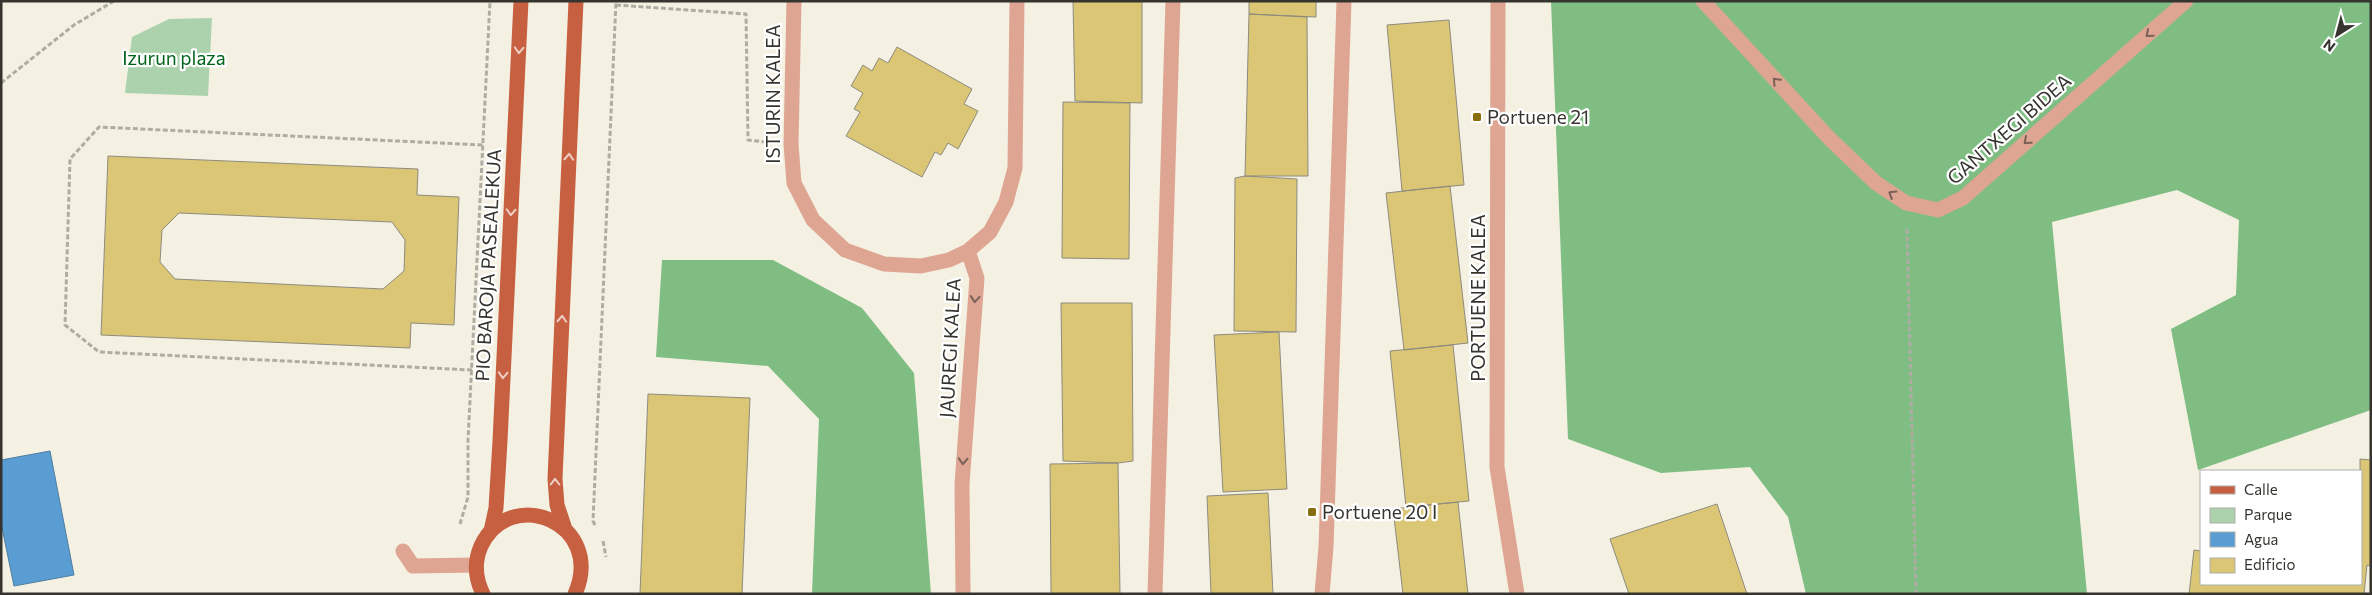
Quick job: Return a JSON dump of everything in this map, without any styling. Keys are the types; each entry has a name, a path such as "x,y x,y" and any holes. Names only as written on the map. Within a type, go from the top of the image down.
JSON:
{"main road":[{"name":"PIO BAROJA PASEALEKUA","path":"491,531 496,508 500,441 521,1"},
{"path":"575,594 582,569 580,554 574,540 565,529 557,505 555,479 576,1"},
{"path":"483,594 477,580 476,565 478,553 491,531 508,520 527,515 541,516 565,529"}],"street":[{"name":"ISTURIN KALEA","path":"794,1 791,144 794,183 813,220 845,250 884,264 921,266 949,260 968,251"},
{"name":"JAUREGI KALEA","path":"963,594 962,484 976,278 968,251 990,232 1006,202 1015,168 1017,1"},
{"path":"1155,594 1173,1"},
{"path":"1322,594 1326,538 1344,1"},
{"name":"PORTUENE KALEA","path":"1498,1 1497,467 1517,594"},
{"name":"GANTXEGI BIDEA","path":"1703,1 1829,138 1876,183 1906,203 1938,210 1963,198 2186,1"},
{"path":"402,551 413,566 476,565"}],"path":[{"path":"1,83 74,24 114,1"},
{"path":"460,524 468,497 472,370 490,1"},
{"path":"597,529 593,520 595,444 616,3 746,14 748,140 791,144"},
{"path":"472,370 99,352 65,324 70,159 99,127 483,145"},
{"path":"1906,203 1916,594"},
{"path":"601,538 606,546 607,563"}],"green space":[{"path":"1551,1 2371,1 2371,410 2198,470 2171,329 2236,295 2239,220 2177,190 2052,222 2087,594 1806,594 1788,517 1750,467 1661,473 1568,439"},
{"name":"Izurun plaza","path":"212,18 208,96 125,93 132,37 169,19"},
{"path":"662,260 773,260 862,308 914,373 931,594 812,594 819,419 768,366 656,357"}],"water":[{"path":"50,451 74,575 14,586 1,523 1,460"}],"building":[{"path":"1073,1 1142,1 1142,103 1075,101"},
{"path":"1249,1 1316,1 1316,17 1249,14"},
{"path":"1249,14 1307,17 1308,176 1245,176"},
{"path":"1449,20 1464,185 1402,191 1387,25"},
{"path":"897,47 972,89 964,104 978,111 958,149 948,143 941,155 935,152 922,177 846,136 860,112 854,109 863,93 851,86 863,65 872,71 879,58 888,63"},
{"path":"1063,102 1130,103 1129,259 1062,258"},
{"path":"108,156 418,169 417,195 459,197 454,325 411,323 410,348 101,335","holes":["179,213 392,222 405,240 404,271 383,289 175,279 160,262 162,230"]},
{"path":"1245,176 1297,179 1296,332 1234,331 1235,178"},
{"path":"1450,186 1468,343 1404,350 1386,193"},
{"path":"1061,303 1132,303 1133,461 1118,463 1063,461"},
{"path":"1279,332 1287,489 1223,492 1214,335"},
{"path":"1453,345 1469,501 1406,507 1390,351"},
{"path":"648,394 750,398 742,594 640,594"},
{"path":"2360,459 2371,460 2371,566 2367,565 2364,594 2189,594 2194,550 2200,551 2200,585 2362,585 2362,470 2360,470"},
{"path":"1118,463 1120,594 1051,594 1050,464"},
{"path":"1268,493 1273,594 1211,594 1207,496"},
{"path":"1458,502 1468,594 1403,594 1393,509"},
{"path":"1717,504 1747,594 1629,594 1610,539"}],"place":[{"name":"Portuene 21","path":"1477,117"},
{"name":"Portuene 20 I","path":"1312,512"}]}
